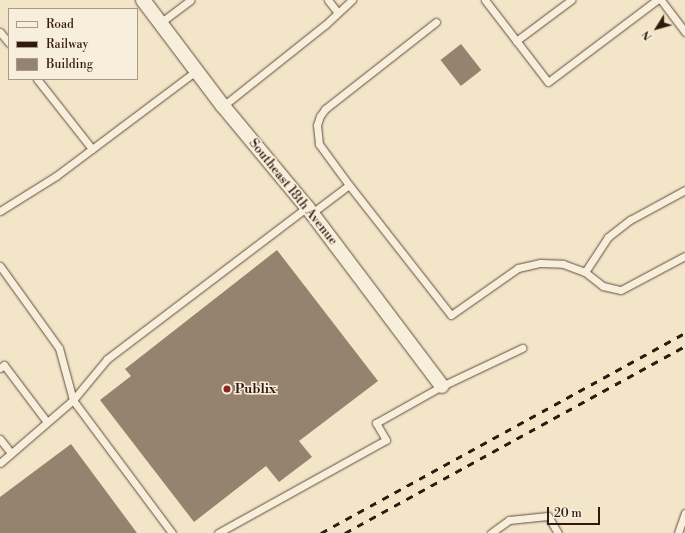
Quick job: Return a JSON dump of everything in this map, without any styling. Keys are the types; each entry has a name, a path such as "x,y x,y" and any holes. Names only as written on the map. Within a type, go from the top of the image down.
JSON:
{"street":[{"name":"Southeast 18th Avenue","path":"143,0 223,106 310,210 442,386"}],"lane":[{"path":"160,23 190,0"},
{"path":"328,0 338,13"},
{"path":"223,106 352,0"},
{"path":"485,0 548,82 657,0"},
{"path":"516,41 571,0"},
{"path":"661,0 685,32"},
{"path":"436,22 325,108 317,125 319,144 349,185 451,315 518,268 540,263 563,264 585,272 603,286 621,290 685,256"},
{"path":"0,32 8,42"},
{"path":"0,211 56,176 196,71"},
{"path":"38,80 92,150"},
{"path":"0,463 73,400 106,359 310,210 349,185"},
{"path":"585,272 608,237 630,220 685,190"},
{"path":"0,266 59,348 73,400 172,533"},
{"path":"218,533 386,440 376,423 442,386 522,348"},
{"path":"0,368 4,365 47,422"},
{"path":"0,439 11,453"},
{"path":"678,533 685,513"},
{"path":"491,533 509,520 548,516 558,533"}],"building":[{"path":"461,44 481,70 461,86 441,60"},
{"path":"277,250 378,381 299,441 312,457 279,482 266,466 194,522 100,400 131,376 125,369"},
{"path":"71,444 137,533 0,533 0,497"}],"railway":[{"path":"321,533 685,333"},
{"path":"345,533 685,346"}],"place":[{"name":"Publix","path":"227,389"}]}
